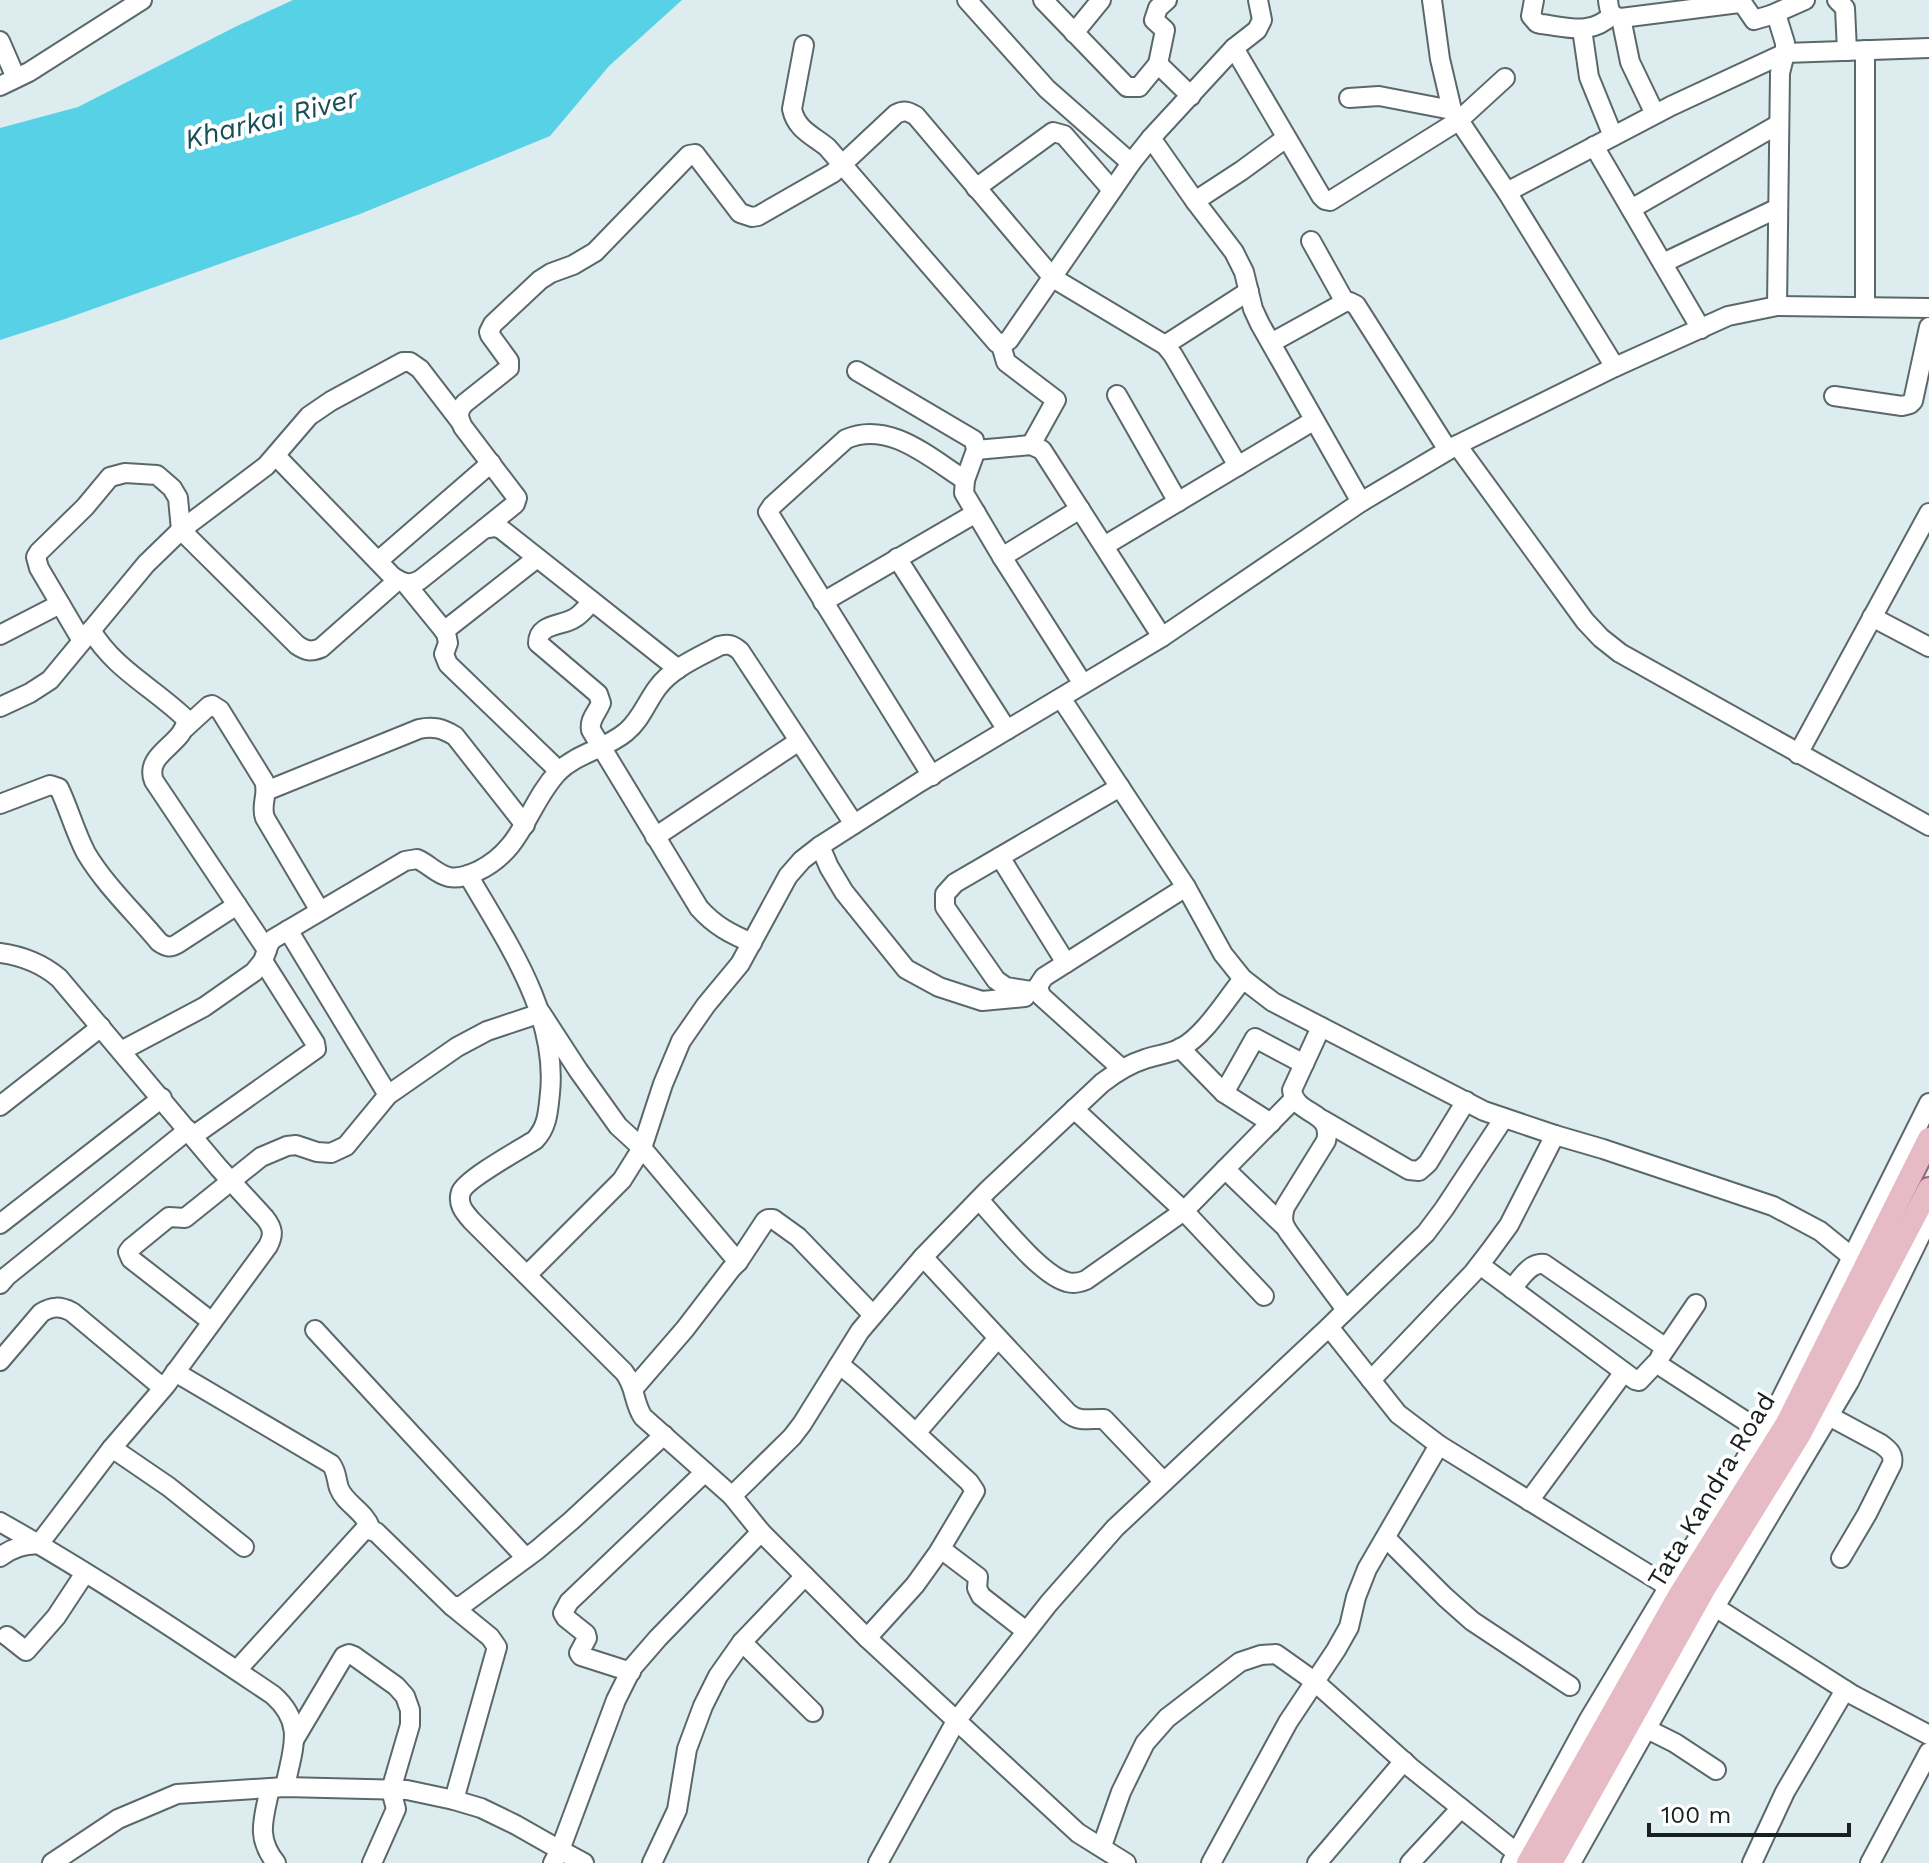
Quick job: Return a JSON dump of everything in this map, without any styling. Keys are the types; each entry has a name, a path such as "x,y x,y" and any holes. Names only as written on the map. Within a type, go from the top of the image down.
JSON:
{"main road":[{"name":"Tata Kandra Road","path":"1551,1863 1692,1597 1699,1550 1769,1436 1787,1423 1929,1139"},
{"name":"Tata Kandra Road","path":"1519,1860 1800,1434 1929,1189"}],"street":[{"path":"0,41 8,82 29,72 142,0"},
{"path":"967,0 1047,89 1131,163"},
{"path":"1043,0 1127,87 1139,87 1158,64 1165,30 1154,20 1158,8 1167,0"},
{"path":"1074,33 1101,0"},
{"path":"1001,345 1009,340 1151,138 1234,48 1260,25 1258,0"},
{"path":"1432,0 1440,59 1455,115 1507,192 1615,367"},
{"path":"1534,0 1531,16 1537,23 1582,29 1602,24 1614,11 1743,2 1754,20 1805,0"},
{"path":"1842,3 1856,50 1865,307"},
{"path":"1614,11 1630,62 1655,114"},
{"path":"1771,15 1778,20 1785,43 1780,73 1777,306"},
{"path":"1582,29 1589,77 1613,136"},
{"path":"804,45 792,109 794,119 806,133 827,147 1001,345 1006,362 1056,400 1031,445"},
{"path":"1234,48 1321,196 1330,201 1505,78"},
{"path":"1507,192 1655,114 1785,53 1929,48"},
{"path":"1158,64 1191,96"},
{"path":"1349,98 1379,96 1455,115"},
{"path":"460,421 460,408 509,368 509,361 490,335 493,324 540,280 595,252 689,155 695,154 740,213 758,216 822,180 896,114 908,111 916,116 1053,278 1165,345 1238,466"},
{"path":"1631,209 1779,124"},
{"path":"976,188 1053,132 1064,135 1112,190"},
{"path":"1151,138 1234,252 1244,272 1253,309 1361,502"},
{"path":"1195,201 1286,138"},
{"path":"1594,146 1701,329"},
{"path":"1663,263 1778,208"},
{"path":"1311,241 1345,302"},
{"path":"1165,345 1249,291"},
{"path":"1271,343 1345,302 1360,309 1452,447 1601,638 1620,653 1929,826"},
{"path":"527,1275 622,1180 642,1148 681,1041 740,964 788,876 820,846 1162,637 1361,502 1452,447 1615,367 1728,316 1777,306 1929,308"},
{"path":"1834,396 1902,406 1910,404 1929,327"},
{"path":"0,707 50,680 87,636 146,564 181,530 266,466 309,416 403,362 410,362 420,369 517,498 515,504 420,580 402,582 321,648 312,652 297,645 181,530 178,498 165,480 157,475 125,473 110,477 85,507 39,552 36,557 39,568 60,604 87,636 122,668 183,716 185,728"},
{"path":"857,371 974,440 976,450 965,480 964,493 1083,684"},
{"path":"1117,395 1178,502"},
{"path":"1104,546 1313,421"},
{"path":"932,776 768,512 846,439 868,433 903,441 965,480"},
{"path":"976,450 1031,445 1042,450 1162,637"},
{"path":"276,456 402,582 444,631 448,638 444,654 448,664 559,771"},
{"path":"378,561 491,463"},
{"path":"1002,557 1080,509"},
{"path":"823,602 976,513"},
{"path":"1798,754 1929,513"},
{"path":"484,529 501,529 678,669"},
{"path":"444,631 537,558"},
{"path":"897,558 1007,730"},
{"path":"592,601 574,619 545,628 537,640 540,646 601,698 590,724 600,746 699,908 712,923 752,943"},
{"path":"0,635 60,604"},
{"path":"1872,617 1929,647"},
{"path":"121,1051 210,1004 254,972 273,939 405,861 422,861 438,873 453,878 468,875 500,857 514,843 559,771 624,734 666,677 719,646 727,644 740,651 854,824"},
{"path":"1061,698 1186,887 1223,954 1243,979 1273,1002 1504,1118 1773,1206 1820,1231 1852,1257"},
{"path":"0,1284 59,1233 190,1133 316,1049 237,905 151,774 156,759 209,706 217,707 264,781 265,818 320,911"},
{"path":"266,791 419,729 431,727 444,729 455,736 525,825"},
{"path":"655,837 799,741"},
{"path":"0,804 50,785 59,788 87,854 165,946 177,944 237,905"},
{"path":"1120,787 955,883 945,894 945,907 996,980 1006,987 1039,994 1122,1069"},
{"path":"820,846 844,892 906,969 939,987 982,1001 1039,994"},
{"path":"1000,857 1066,963"},
{"path":"468,875 515,957 541,1013 578,1070 618,1126 642,1148 738,1262"},
{"path":"1039,994 1039,981 1186,887"},
{"path":"288,930 388,1095"},
{"path":"0,953 17,955 40,964 59,978 265,1218 273,1233 268,1246 163,1388 112,1448 39,1544 23,1545 0,1557"},
{"path":"732,1496 792,1437 873,1315 923,1257 979,1200 1102,1083 1122,1069 1180,1048 1201,1031 1243,979"},
{"path":"212,1322 131,1259 128,1252 131,1248 169,1217 185,1218 261,1157 287,1146 296,1145 331,1153 346,1146 388,1095 472,1038 541,1013"},
{"path":"541,1013 552,1073 548,1119 535,1140 466,1183 460,1196 462,1210 624,1372 634,1388 639,1411 732,1496 761,1532 867,1638 1078,1833 1126,1863"},
{"path":"0,1106 101,1027"},
{"path":"1321,1027 1292,1090 1294,1099 1323,1120 1409,1170 1419,1171 1428,1163 1466,1101"},
{"path":"1224,1093 1255,1038 1304,1064"},
{"path":"1180,1048 1224,1093 1271,1123"},
{"path":"0,1224 162,1098"},
{"path":"979,1200 1049,1273 1070,1283 1078,1283 1184,1211 1294,1099"},
{"path":"1512,1289 1533,1265 1544,1264 1769,1436 1778,1405 1929,1103"},
{"path":"1074,1109 1184,1211 1264,1296"},
{"path":"878,1863 956,1721 1049,1603 1115,1528 1426,1233 1504,1118"},
{"path":"1283,1225 1285,1207 1326,1141 1328,1128 1323,1120"},
{"path":"1371,1380 1480,1265 1509,1225 1555,1135"},
{"path":"1225,1169 1283,1225 1342,1301 1343,1313"},
{"path":"1571,1863 1647,1729 1692,1597 1829,1416 1849,1382 1929,1218"},
{"path":"634,1388 685,1329 768,1219 773,1219 798,1237 873,1315"},
{"path":"923,1257 1068,1413 1084,1421 1104,1419 1164,1482"},
{"path":"1480,1265 1639,1381 1661,1356 1696,1304"},
{"path":"0,1361 41,1313 63,1307 163,1388"},
{"path":"1329,1327 1398,1414 1439,1445 1845,1690 1929,1735"},
{"path":"315,1330 526,1558"},
{"path":"916,1433 998,1338"},
{"path":"838,1366 851,1373 975,1491 941,1549 915,1585 867,1638"},
{"path":"175,1372 331,1464 339,1488 365,1516 371,1529 452,1606 490,1637 497,1647 454,1800"},
{"path":"1529,1501 1624,1372"},
{"path":"1829,1416 1881,1444 1893,1458 1867,1514 1841,1558"},
{"path":"452,1606 461,1606 526,1558 664,1435"},
{"path":"1211,1863 1288,1722 1349,1627 1367,1569 1439,1445"},
{"path":"112,1448 169,1487 244,1547"},
{"path":"631,1672 581,1656 586,1634 563,1613 569,1602 705,1472"},
{"path":"0,1522 176,1629 273,1695 285,1705 292,1717 294,1740"},
{"path":"237,1670 361,1533 371,1529"},
{"path":"556,1856 616,1700 631,1672 658,1638 761,1532"},
{"path":"1386,1538 1472,1621 1570,1686"},
{"path":"941,1549 978,1577 977,1588 981,1596 1026,1631"},
{"path":"7,1636 26,1651 56,1617 85,1573"},
{"path":"652,1863 677,1810 685,1757 698,1718 718,1676 742,1642 805,1576"},
{"path":"742,1642 813,1712"},
{"path":"267,1859 262,1830 294,1740 341,1659 349,1654 396,1686 405,1696 410,1710 410,1725 391,1790 396,1809 372,1863"},
{"path":"1102,1846 1134,1763 1145,1743 1167,1718 1240,1662 1276,1654 1314,1681 1519,1860"},
{"path":"1752,1863 1785,1792 1845,1690"},
{"path":"1647,1729 1716,1770"},
{"path":"1870,1863 1929,1752"},
{"path":"1317,1863 1404,1761"},
{"path":"52,1863 118,1819 177,1794 278,1788 407,1790 454,1800 481,1808 516,1825 556,1856 584,1863"},
{"path":"1410,1863 1461,1808"}],"water":[{"name":"Kharkai River","path":"293,0 682,0 609,66 550,136 360,214 0,340 0,128 78,107"}]}
